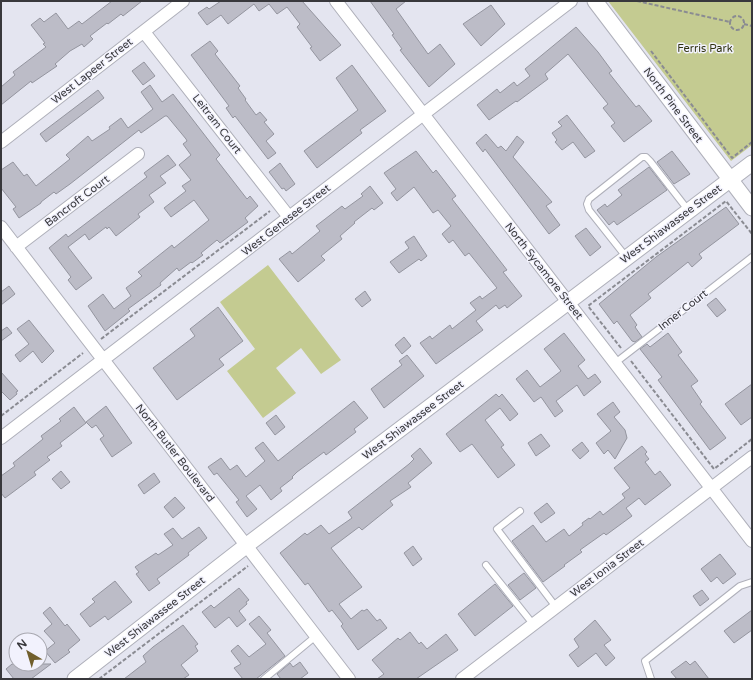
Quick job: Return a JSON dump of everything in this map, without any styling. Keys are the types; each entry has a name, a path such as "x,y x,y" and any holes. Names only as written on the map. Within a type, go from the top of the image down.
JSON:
{"street":[{"name":"West Lapeer Street","path":"1,142 183,1"},
{"name":"North Sycamore Street","path":"336,1 752,541"},
{"name":"West Genesee Street","path":"1,438 571,1"},
{"name":"North Pine Street","path":"594,1 752,208"},
{"name":"Leitram Court","path":"144,32 289,217"},
{"name":"Bancroft Court","path":"16,247 138,154"},
{"name":"West Shiawassee Street","path":"74,679 247,545 569,303 752,163"},
{"name":"North Butler Boulevard","path":"1,227 349,679"},
{"name":"West Ionia Street","path":"462,679 752,457"}],"lane":[{"path":"627,258 589,210 587,204 589,199 642,157 646,157 650,161 689,211"},
{"name":"Inner Court","path":"615,363 752,257"},
{"path":"520,510 497,529 556,607"},
{"path":"486,565 534,624"},
{"path":"651,679 645,661 740,586 752,582"},
{"path":"264,679 316,636"}],"path":[{"path":"636,1 730,22"},
{"path":"744,24 740,30 736,31 730,27 732,18 739,17 743,20 744,24 752,26"},
{"path":"650,51 732,158 752,142"},
{"path":"1,416 279,204"},
{"path":"99,679 257,558"}],"green space":[{"name":"Ferris Park","path":"608,1 752,1 752,145 731,161"},
{"path":"268,265 341,360 321,374 301,348 276,368 296,393 263,418 227,371 255,349 220,302"}],"building":[{"path":"112,1 142,1 123,16 121,14 108,24 107,23 90,36 93,39 84,47 82,44 70,51 55,64 57,66 32,83 31,81 1,105 1,87 15,75 13,72 46,47 43,44 45,43 31,25 40,18 44,22 56,13 68,29 79,21 82,24"},
{"path":"221,1 302,1 341,45 320,61 310,48 312,47 297,27 300,24 287,7 277,14 269,4 259,11 254,4 228,24 221,15 207,25 198,13 207,7 209,9"},
{"path":"370,1 406,1 396,9 428,54 440,44 455,64 429,87 400,50 402,49 392,35 394,34"},
{"path":"491,5 505,24 481,46 463,24"},
{"path":"576,27 598,52 612,71 609,73 636,107 639,105 652,121 624,142 611,126 615,123 603,108 608,104 568,54 545,74 548,79 489,120 477,105 497,89 500,93 514,82 517,86 530,76 525,69"},
{"path":"210,41 218,51 215,54 240,86 238,88 246,99 245,100 256,115 260,112 267,120 264,122 274,134 266,141 276,153 268,159 235,116 233,118 226,108 229,106 191,55"},
{"path":"144,62 155,76 143,85 132,71"},
{"path":"352,65 386,111 360,130 362,133 317,168 304,151 358,110 336,78"},
{"path":"150,85 162,102 173,94 220,155 216,159 247,199 250,196 258,206 245,218 248,222 220,243 217,240 201,253 203,255 192,263 191,262 179,271 177,268 160,283 161,285 128,309 130,311 105,331 88,306 103,294 114,309 131,296 126,288 142,276 138,272 172,245 174,248 209,220 194,200 171,217 164,208 186,191 182,186 191,180 179,165 191,155 183,144 187,141 186,139 167,116 165,116 141,133 139,130 70,184 56,194 54,192 19,218 13,209 16,207 1,188 1,170 13,162 24,176 27,174 36,186 70,159 66,155 88,136 92,141 110,129 109,127 121,118 128,128 153,109 141,92"},
{"path":"98,90 104,98 46,142 40,134"},
{"path":"567,115 595,151 585,158 573,142 562,150 555,142 557,140 552,133 562,126 558,122"},
{"path":"486,134 498,148 501,146 506,151 517,136 524,142 513,157 552,202 546,206 560,225 549,234 485,149 483,152 476,143"},
{"path":"416,151 433,173 436,170 456,196 452,199 507,270 503,272 522,296 507,308 505,305 499,309 496,305 476,321 483,330 436,364 420,343 430,336 432,339 450,325 452,329 476,310 470,303 480,296 482,299 497,288 469,253 465,256 453,240 449,243 442,234 451,226 438,210 433,213 414,187 397,201 391,193 396,189 384,173"},
{"path":"672,151 690,174 674,184 657,162"},
{"path":"168,155 176,165 160,176 166,183 149,195 154,202 138,214 140,217 116,236 109,227 107,229 106,227 89,240 85,234 68,247 92,278 76,290 68,280 71,277 49,248 66,234 68,237 147,177 144,173"},
{"path":"280,163 295,184 286,191 284,188 282,189 269,172"},
{"path":"649,167 667,190 617,225 614,221 609,225 597,210 605,204 607,207 622,195 618,190"},
{"path":"370,186 383,203 374,210 372,208 354,222 355,223 340,236 342,239 321,256 325,260 298,282 279,259 290,251 292,254 320,231 316,226 342,206 345,209 363,196 361,194"},
{"path":"726,207 739,224 699,254 702,258 692,267 688,262 648,294 651,298 630,315 637,325 635,327 642,337 635,342 632,341 617,321 614,324 599,304 656,257"},
{"path":"586,228 601,247 590,256 575,236"},
{"path":"414,236 427,256 421,261 419,259 399,273 390,262 409,248 405,242"},
{"path":"9,286 15,294 1,305 1,292"},
{"path":"365,291 371,300 362,307 355,299"},
{"path":"716,298 726,310 717,317 707,305"},
{"path":"218,307 243,341 219,359 224,365 177,400 153,368 195,336 190,329"},
{"path":"29,320 54,351 42,363 33,351 20,362 15,355 29,344 17,329"},
{"path":"7,327 12,333 1,341 1,331"},
{"path":"564,333 585,360 578,366 588,379 595,374 601,382 584,396 577,385 556,401 563,411 555,417 541,397 534,402 516,379 527,370 540,387 561,371 544,349"},
{"path":"668,333 682,352 678,355 698,381 691,386 702,402 700,404 726,438 710,450 658,380 662,377 640,349 647,344 650,347"},
{"path":"404,337 411,346 402,354 395,345"},
{"path":"407,355 424,376 384,408 371,389 402,365 399,361"},
{"path":"1,372 18,391 16,392 17,394 10,400 1,391"},
{"path":"752,384 752,417 741,425 725,404"},
{"path":"496,394 499,397 502,394 518,414 510,421 500,408 485,420 504,445 501,447 515,465 498,478 472,444 460,452 446,434"},
{"path":"354,401 368,418 354,429 356,432 326,455 324,452 297,472 292,477 293,478 280,488 282,491 271,500 260,485 246,496 257,509 247,517 236,502 239,500 217,473 214,475 208,467 221,458 230,470 237,465 246,477 265,461 255,448 263,442 278,461"},
{"path":"613,402 620,412 614,417 625,430 627,438 615,459 608,450 604,454 596,443 611,431 597,414"},
{"path":"106,406 132,443 112,457 100,439 104,436 96,425 92,428 86,422"},
{"path":"74,407 86,423 60,443 62,446 47,457 50,460 34,472 36,475 5,498 1,493 1,476 15,466 13,463 43,439 41,436 61,421 59,419"},
{"path":"276,415 285,427 275,435 266,423"},
{"path":"541,434 550,446 536,456 528,443"},
{"path":"582,442 589,451 580,459 572,450"},
{"path":"642,446 647,452 645,454 649,459 645,462 655,475 660,471 671,485 645,505 639,498 626,508 632,516 606,535 604,533 580,550 582,552 543,582 512,541 533,525 546,542 564,529 569,536 583,525 582,523 600,511 603,515 625,498 622,494 630,488 614,468"},
{"path":"420,448 432,463 408,483 411,487 390,501 393,505 362,530 359,527 331,548 362,587 339,604 351,619 362,610 364,611 367,609 377,621 380,619 387,628 358,650 341,626 343,624 332,610 329,612 308,583 305,585 280,553 305,533 307,535 321,525 329,534 352,518 348,512 409,464 414,459 411,456"},
{"path":"61,471 70,482 61,489 52,479"},
{"path":"154,473 160,482 144,494 138,485"},
{"path":"175,497 185,508 173,518 164,507"},
{"path":"547,503 555,513 541,523 534,513"},
{"path":"199,527 207,538 188,553 189,555 157,579 160,583 149,591 136,574 139,572 135,567 156,553 158,555 173,545 164,534 173,528 182,539"},
{"path":"413,546 422,559 413,566 404,553"},
{"path":"720,554 736,574 723,584 717,577 711,582 701,569"},
{"path":"524,573 536,588 520,600 508,585"},
{"path":"115,581 132,602 108,620 105,616 90,627 80,614 95,602 92,599"},
{"path":"495,584 513,606 475,636 458,614"},
{"path":"239,588 249,600 246,602 247,604 239,611 246,620 237,627 229,617 215,628 202,612 211,605 214,608"},
{"path":"702,590 709,599 700,606 693,596"},
{"path":"50,607 65,626 67,624 80,640 68,650 70,652 55,663 48,655 48,649 55,643 48,635 48,632 44,631 52,624 43,613"},
{"path":"752,610 752,630 734,643 724,631"},
{"path":"259,616 271,630 267,633 285,656 256,679 243,679 234,668 241,664 231,651 238,645 249,657 266,644 249,624"},
{"path":"595,620 611,640 604,645 615,658 606,666 596,653 578,667 569,655 579,647 574,639"},
{"path":"183,625 198,644 195,646 198,651 181,665 189,675 183,679 124,679 146,662 143,656"},
{"path":"410,632 419,644 421,642 427,649 446,634 458,650 416,679 377,679 384,674 372,660 398,638 400,640"},
{"path":"686,661 690,665 695,661 709,679 677,679 671,672"},
{"path":"300,662 308,673 300,679 281,679 277,674 290,663 293,667"},
{"path":"8,672 40,672 31,679 14,679"}]}
